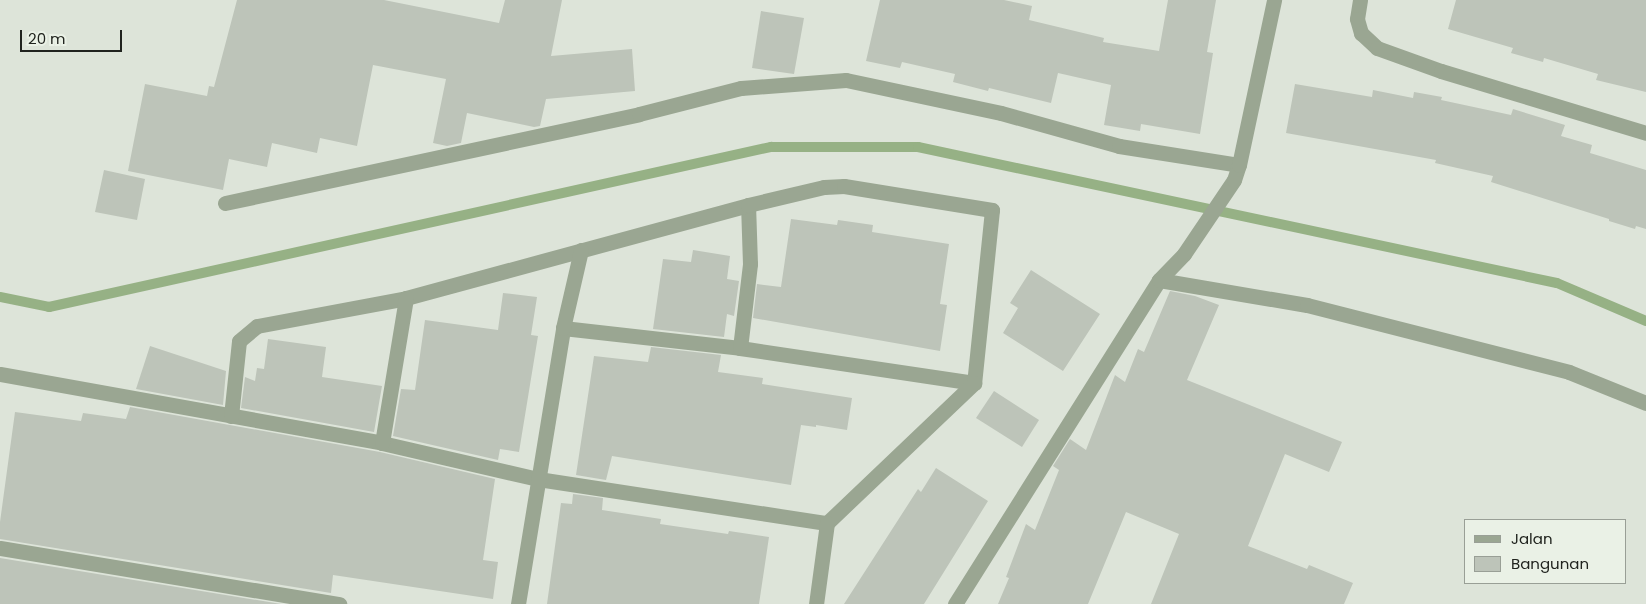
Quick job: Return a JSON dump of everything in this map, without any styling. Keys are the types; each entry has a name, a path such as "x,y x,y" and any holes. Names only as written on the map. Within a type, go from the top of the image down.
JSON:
{"street":[{"path":"955,604 1159,280 1184,254 1234,180 1240,165 1274,0"},
{"path":"1360,0 1357,19 1361,33 1377,48 1441,71 1646,133"},
{"path":"225,203 639,114 741,88 846,80 1001,113 1119,146 1240,165"},
{"path":"230,416 238,340 257,326 406,298 748,205 824,187 844,186 992,210 974,383 827,523 816,604"},
{"path":"740,348 750,259 748,205"},
{"path":"518,604 563,328 581,250"},
{"path":"1159,280 1316,308 1569,372 1646,403"},
{"path":"382,443 406,298"},
{"path":"563,328 740,348 974,383"},
{"path":"0,374 382,443 538,479 827,523"},
{"path":"0,548 339,604"}],"building":[{"path":"237,0 384,0 499,23 505,0 562,0 551,56 632,49 635,91 546,99 540,126 534,127 467,113 461,143 447,146 433,143 446,79 373,65 357,146 320,138 317,153 272,143 267,167 229,159 223,190 128,171 145,84 207,96 209,86 214,87"},
{"path":"880,0 1004,0 1032,6 1029,20 1104,38 1103,42 1159,51 1168,0 1216,0 1207,52 1213,53 1200,134 1141,124 1140,131 1104,125 1111,85 1058,73 1051,103 989,88 988,91 953,82 955,74 902,62 900,68 866,61"},
{"path":"1456,0 1646,0 1646,92 1596,80 1598,74 1544,58 1543,62 1511,53 1513,48 1448,29"},
{"path":"761,11 804,18 794,74 752,68"},
{"path":"1295,84 1372,97 1373,90 1413,98 1414,92 1442,97 1441,100 1511,115 1513,109 1565,125 1561,136 1592,145 1590,153 1646,170 1646,229 1636,226 1635,229 1609,221 1609,219 1491,182 1493,176 1435,163 1436,160 1286,133"},
{"path":"104,170 145,179 137,220 95,212"},
{"path":"791,219 837,225 838,220 873,225 872,232 949,244 940,304 947,305 940,351 753,318 757,284 781,287"},
{"path":"693,250 730,256 727,279 739,281 734,316 727,314 724,337 653,329 663,259 691,262"},
{"path":"1031,270 1100,314 1063,371 1003,333 1018,308 1010,303"},
{"path":"1170,291 1195,296 1219,305 1187,380 1342,442 1329,472 1285,454 1248,546 1307,569 1309,565 1353,583 1344,604 1151,604 1179,534 1126,512 1088,604 998,604 1009,578 1006,577 1026,524 1035,530 1059,470 1053,466 1070,439 1086,450 1115,375 1125,382 1138,349 1144,352"},
{"path":"503,293 537,297 531,335 538,336 519,452 500,449 498,460 393,436 401,389 415,390 425,320 498,330"},
{"path":"268,339 326,347 322,377 382,386 374,432 241,408 245,377 255,381 257,368 264,369"},
{"path":"150,346 226,371 223,405 136,389"},
{"path":"651,347 721,355 718,372 763,378 762,384 852,398 847,430 816,425 816,427 801,425 791,485 612,456 606,480 576,475 594,356 648,362"},
{"path":"994,391 1039,420 1022,447 976,418"},
{"path":"130,407 380,452 495,479 483,560 498,562 493,599 333,575 331,593 0,539 0,522 15,412 81,421 83,413 126,419"},
{"path":"936,468 988,501 924,604 844,604 918,489 921,492"},
{"path":"573,494 603,498 602,510 661,519 660,524 728,534 729,531 769,537 759,604 547,604 561,503 572,504"},
{"path":"0,558 281,604 0,604"}],"waterway":[{"path":"0,297 49,307 771,147 918,147 1557,283 1646,321"}]}
